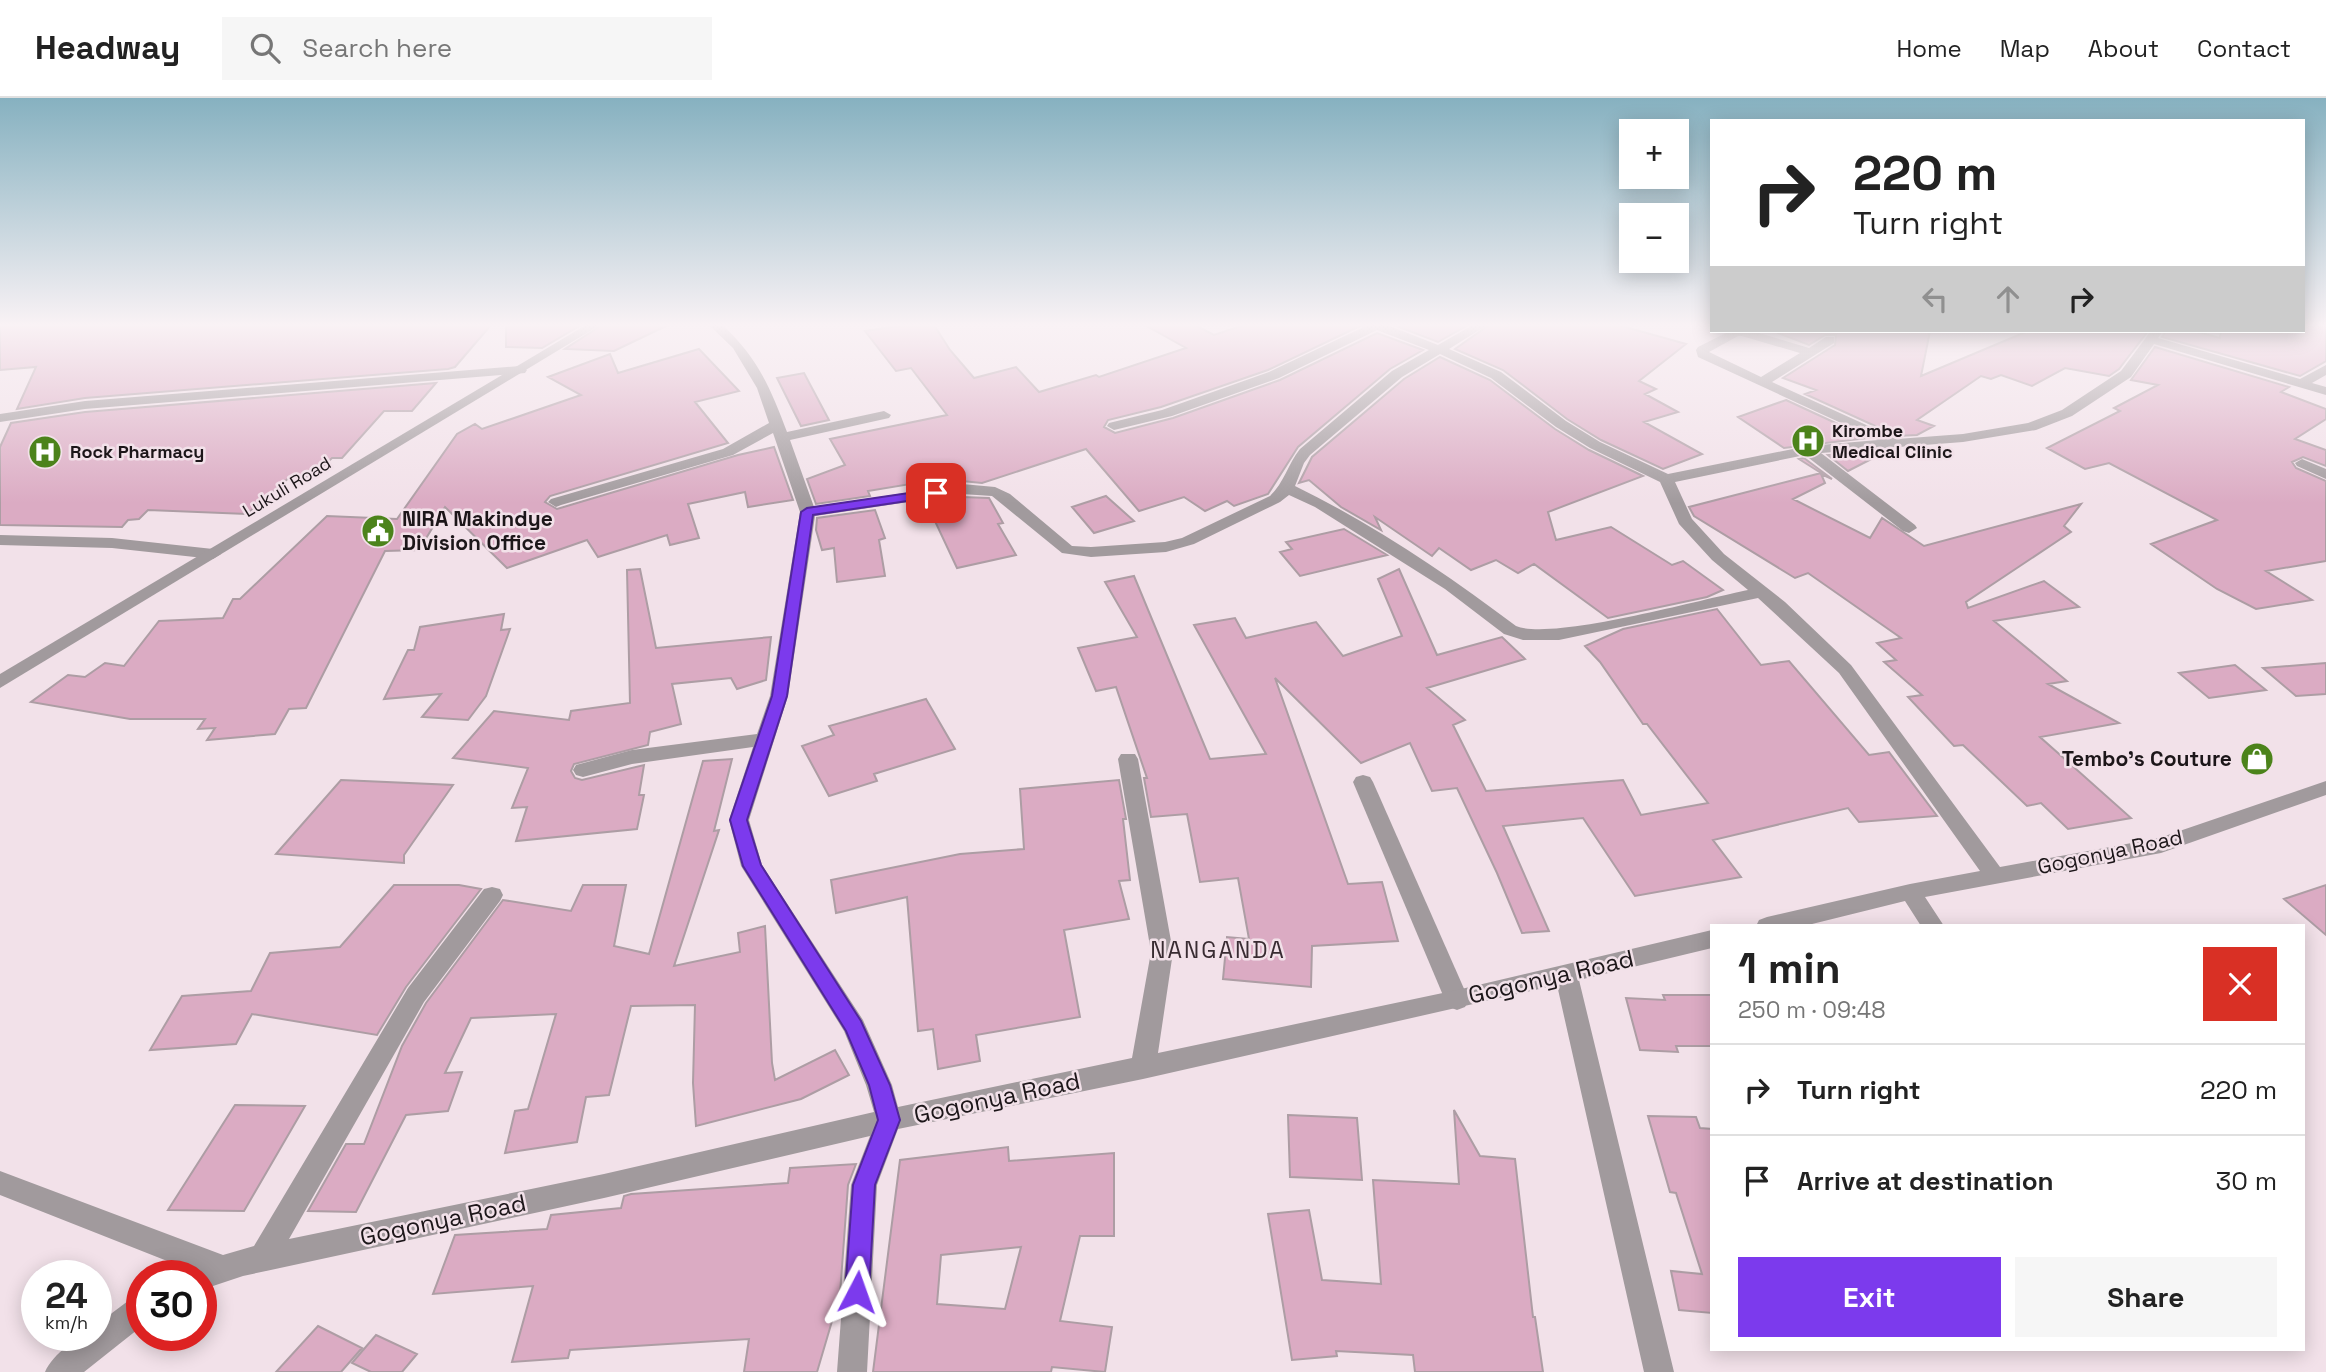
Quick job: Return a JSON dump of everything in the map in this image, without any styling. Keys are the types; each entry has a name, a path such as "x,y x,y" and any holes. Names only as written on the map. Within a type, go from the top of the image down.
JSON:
{"street":[{"path":"0,418 85,405 340,384"},
{"name":"Lukuli Road","path":"0,682 496,384"},
{"path":"762,384 807,512 779,696 739,820 752,866 854,1027 879,1085 889,1120 864,1185 852,1372"},
{"path":"1114,426 1167,413 1248,384"},
{"path":"807,512 962,489 982,490 1005,497 1068,550 1091,552 1166,547 1188,541 1275,499 1287,488 1297,462 1305,452 1384,384"},
{"path":"1509,384 1561,424 1595,445 1666,479 1808,450 1963,438 2031,427 2067,413 2110,384"},
{"path":"1764,384 1897,444"},
{"path":"2303,384 2326,391"},
{"path":"556,502 728,452 779,431 884,415"},
{"path":"1808,450 1909,528"},
{"path":"2302,463 2326,475"},
{"path":"1666,479 1685,521 1718,557 1761,592 1845,669 1995,876"},
{"path":"1287,488 1320,504 1451,585 1510,630 1522,635 1559,635 1761,592"},
{"path":"0,540 74,540 213,554"},
{"path":"583,770 632,757 764,739"},
{"path":"1128,759 1163,952 1143,1068"},
{"path":"1363,782 1457,1000"},
{"name":"Gogonya Road","path":"1775,924 1910,892 2161,845 2326,788"},
{"path":"1910,892 1932,924"},
{"path":"263,1258 416,995 492,895"},
{"name":"Gogonya Road","path":"217,1271 263,1258 604,1186 889,1120 1457,1000 1710,939"},
{"path":"1566,974 1659,1372"},
{"path":"0,1182 184,1260"},
{"path":"60,1372 126,1320"}],"building":[{"path":"28,384 255,384 85,398 17,409"},
{"path":"435,384 412,411 384,411 342,458 332,458 312,477 291,476 247,514 148,510 139,519 128,520 122,527 0,525 0,447 11,423 85,412"},
{"path":"562,384 733,384 739,391 695,402 728,443 550,496 545,502 557,509 738,455 774,447 793,500 748,507 745,492 688,504 699,538 670,545 667,535 598,557 587,540 507,568 445,507 419,550 385,551 306,708 289,709 275,734 207,740 215,728 198,729 205,719 130,719 31,702 68,675 85,677 105,663 124,666 159,621 223,618 233,599 240,599 327,516 397,519 457,434 475,424 482,429 581,395"},
{"path":"780,384 810,384 829,420 801,426"},
{"path":"924,384 1032,384 1039,392 1064,384 1226,384 1161,407 1108,420 1104,427 1115,433 1173,418 1267,384 1372,384 1298,447 1268,494 1234,506 1227,501 1205,511 1184,497 1139,511 1086,449 982,483 962,481 919,488 916,483 868,491 870,496 816,504 807,479 845,465 830,439 947,415"},
{"path":"1398,384 1496,384 1555,429 1589,450 1643,476 1548,512 1556,540 1611,527 1672,565 1683,561 1723,590 1707,597 1608,618 1534,564 1518,573 1496,560 1471,570 1439,548 1432,556 1375,517 1381,530 1341,507 1309,480 1299,483 1312,457"},
{"path":"1522,384 1646,384 1656,389 1645,394 1678,412 1644,422 1702,454 1663,469 1601,440 1567,419"},
{"path":"1801,384 1969,384 1917,420 1934,426 1917,435 1897,436 1805,394 1816,390"},
{"path":"2155,384 2280,384 2289,387 2281,392 2326,409 2326,419 2295,439 2326,450 2326,466 2303,457 2292,462 2296,468 2326,481 2326,561 2266,571 2312,600 2256,609 2217,589 2151,544 2217,520 2109,463 2085,469 2047,448 2120,411 2114,408 2158,385"},
{"path":"1786,400 1868,438 1784,448 1738,417"},
{"path":"1887,451 1848,471 1828,455"},
{"path":"1804,458 1832,479 1821,474 1825,483 1793,499 1870,538 1882,518 1924,546 2081,504 2064,526 2071,532 1966,602 1968,608 2044,581 2079,607 1994,621 2067,681 2048,684 2119,723 2040,737 2131,818 2068,829 2041,803 2027,806 1963,745 1954,746 1908,697 1922,695 1884,662 1896,660 1877,643 1901,638 1808,573 1795,578 1694,516 1689,507 1821,473 1799,459"},
{"path":"1106,496 1134,521 1094,533 1072,507"},
{"path":"962,497 989,498 1003,523 998,524 1016,555 957,568 926,502"},
{"path":"875,510 885,538 879,540 885,576 837,582 834,548 822,550 816,530 817,518"},
{"path":"1344,529 1387,555 1300,576 1280,552 1292,549 1286,542"},
{"path":"640,569 656,648 771,637 766,680 737,689 731,678 672,684 681,724 650,732 648,745 574,764 571,771 575,778 582,780 644,765 639,795 644,795 637,829 516,841 527,807 512,808 528,768 453,758 494,711 569,720 571,711 630,703 627,570"},
{"path":"1399,569 1437,655 1502,637 1525,659 1427,688 1465,720 1453,725 1486,791 1623,780 1641,815 1708,803 1647,724 1643,724 1600,662 1585,646 1623,629 1717,609 1761,665 1789,661 1869,755 1889,752 1937,816 1859,822 1848,808 1713,840 1741,877 1635,896 1583,818 1503,826 1549,931 1522,933 1457,788 1432,791 1410,743 1361,763 1275,678 1348,884 1382,882 1398,941 1312,946 1311,987 1223,979 1227,937 1249,939 1238,878 1200,882 1187,814 1151,817 1144,778 1147,778 1116,687 1096,691 1078,648 1137,637 1105,582 1134,576 1210,759 1266,754 1194,625 1235,618 1246,638 1316,622 1343,656 1402,636 1378,579"},
{"path":"504,614 501,630 510,629 486,696 468,720 422,717 441,694 384,699 408,650 414,650 420,627"},
{"path":"2326,663 2326,694 2296,696 2263,668"},
{"path":"2235,665 2266,690 2209,698 2179,673"},
{"path":"926,699 955,749 874,774 877,781 829,796 802,746 834,735 829,726"},
{"path":"732,759 714,831 719,830 674,966 740,952 738,933 765,926 775,1080 835,1050 849,1075 801,1099 696,1126 693,1083 695,1005 631,1006 609,1095 586,1097 577,1142 505,1153 515,1111 528,1109 556,1014 471,1018 445,1073 462,1072 448,1111 406,1115 356,1212 308,1211 346,1144 364,1144 402,1046 426,1003 503,900 571,911 583,885 626,885 614,946 649,954 703,761"},
{"path":"341,780 453,785 404,855 404,863 276,854"},
{"path":"1119,780 1126,819 1123,819 1130,880 1119,881 1129,919 1064,930 1080,1017 976,1035 980,1061 938,1069 933,1029 918,1031 907,897 836,913 831,880 960,854 1024,849 1020,789"},
{"path":"394,885 459,885 481,889 406,987 377,1035 252,1014 236,1044 150,1050 182,996 251,991 270,953 340,947"},
{"path":"2326,885 2326,935 2284,899"},
{"path":"1663,995 1710,995 1710,1046 1676,1046 1678,1052 1640,1050 1626,998 1665,1000"},
{"path":"235,1105 305,1106 244,1211 168,1210"},
{"path":"1454,1110 1480,1156 1515,1159 1533,1317 1543,1372 1415,1372 1413,1355 1336,1351 1337,1356 1292,1360 1268,1214 1309,1210 1322,1280 1381,1284 1373,1180 1459,1184"},
{"path":"1288,1115 1357,1118 1362,1180 1290,1177"},
{"path":"1648,1116 1696,1117 1700,1128 1710,1129 1710,1313 1679,1310 1671,1271 1702,1274 1676,1193 1670,1192"},
{"path":"1008,1147 1009,1161 1114,1153 1114,1236 1080,1236 1060,1321 1112,1327 1105,1372 1052,1367 1051,1372 873,1372 900,1160","holes":["1021,1247 1005,1309 937,1304 941,1255"]},
{"path":"856,1164 848,1185 840,1294 817,1372 744,1372 749,1339 570,1350 568,1358 512,1362 533,1286 433,1294 455,1235 547,1229 551,1215 621,1208 624,1196 631,1194 788,1183 790,1168"},
{"path":"318,1326 362,1348 341,1372 276,1372"},
{"path":"376,1335 417,1354 402,1372 371,1372 352,1363"}],"place":[{"name":"Kirombe Medical Clinic","path":"1808,441"},
{"name":"Rock Pharmacy","path":"45,452"},
{"name":"NIRA Makindye Division Office","path":"378,531"},
{"name":"Tembo's Couture","path":"2257,759"}],"district":[{"name":"NANGANDA","path":"1218,950"}],"route":[{"path":"857,1292 864,1185 889,1120 879,1085 854,1027 752,866 739,820 779,696 807,512 936,493"}]}
